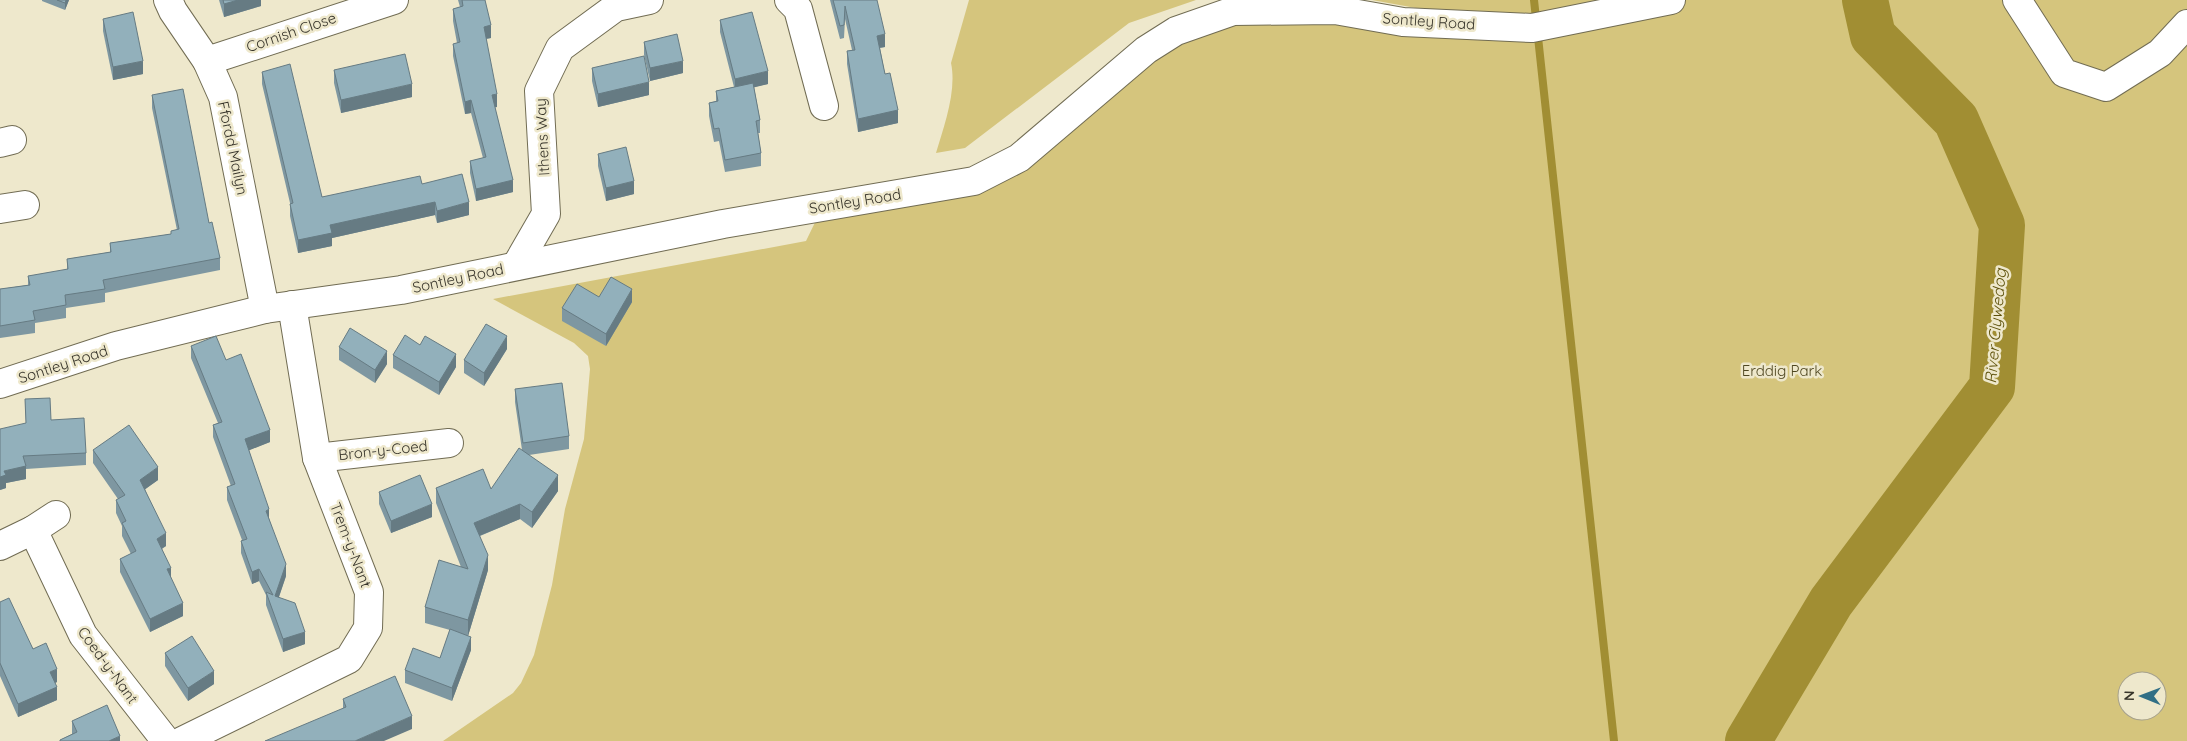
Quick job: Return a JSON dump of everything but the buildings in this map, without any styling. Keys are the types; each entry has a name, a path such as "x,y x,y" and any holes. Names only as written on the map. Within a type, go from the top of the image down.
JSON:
{"street":[{"name":"Ffordd Mailyn","path":"168,0 173,12 207,60 223,97 265,308"},
{"name":"Ithens Way","path":"516,266 546,214 540,91 560,48 616,7 649,0"},
{"path":"789,0 798,9 824,106"},
{"name":"Sontley Road","path":"0,384 116,346 265,308 401,290 741,221 974,181 1019,158 1146,50 1176,31 1233,11 1335,10 1403,22 1539,26 1671,0"},
{"path":"2018,0 2064,73 2106,88 2160,53 2187,24"},
{"name":"Cornish Close","path":"207,60 381,1"},
{"name":"Trem-y-Nant","path":"182,741 349,658 368,628 369,592 317,458 292,305"},
{"name":"Bron-y-Coed","path":"317,458 449,443"},
{"path":"0,546 33,530 56,515"},
{"name":"Coed-y-Nant","path":"33,530 83,635 166,741"}],"green space":[{"path":"969,0 1196,0 1129,23 965,148 936,153 951,97 951,63"},
{"path":"1372,0 1626,0 1551,15 1438,12"},
{"name":"Erddig Park","path":"1671,0 2187,0 2187,741 443,741 513,693 521,683 534,655 552,585 565,509 584,439 590,369 588,356 574,343 493,299 806,241 823,206 974,181 1092,95 1233,11 1532,28"}],"waterway":[{"path":"1534,0 1614,741"},
{"name":"River Clywedog","path":"1748,741 1831,602 1992,387 2002,225 1956,120 1873,36 1865,0"}]}
